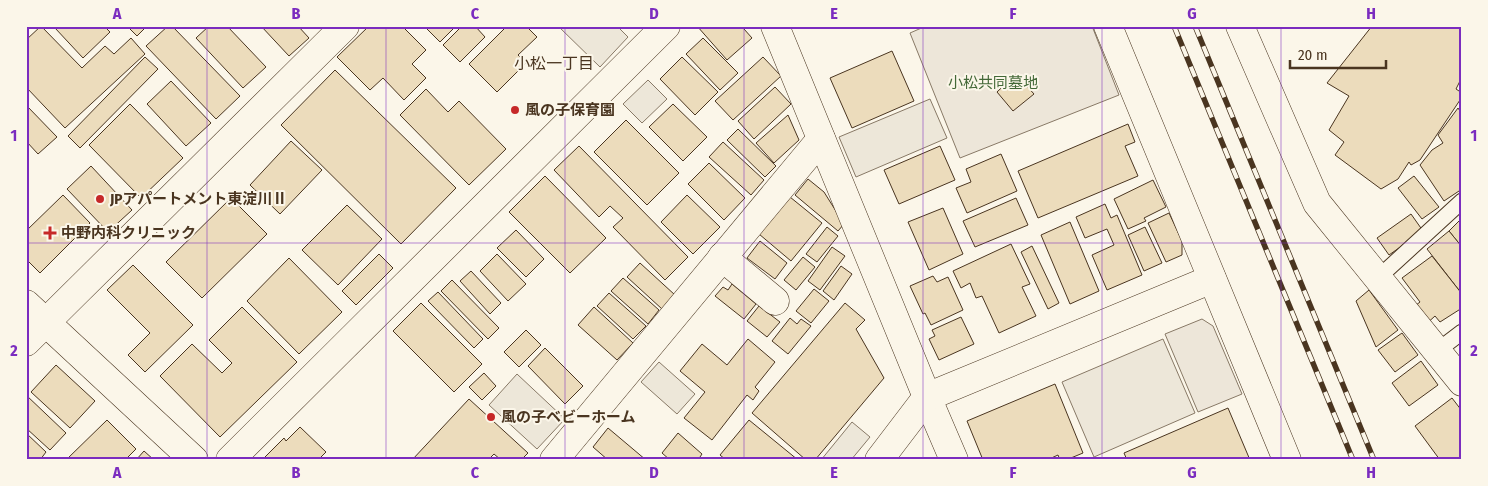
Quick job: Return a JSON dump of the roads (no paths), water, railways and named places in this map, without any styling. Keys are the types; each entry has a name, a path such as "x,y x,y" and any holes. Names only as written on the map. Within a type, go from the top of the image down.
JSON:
{"street":[{"path":"26,342 345,26"},
{"path":"230,460 666,26"},
{"path":"775,26 954,460"},
{"path":"1108,26 1287,460"},
{"path":"1240,26 1317,203 1462,382"},
{"path":"554,460 821,139"},
{"path":"722,258 775,301"},
{"path":"880,460 927,397 1212,279"},
{"path":"26,304 194,460"}],"lane":[{"path":"1378,278 1462,201"},
{"path":"1437,351 1462,332"}],"railway":[{"path":"1174,26 1353,460"},
{"path":"1195,26 1374,460"}],"place":[{"name":"風の子保育園","path":"515,110"},
{"name":"JPアパートメント東淀川Ⅱ","path":"100,199"},
{"name":"中野内科クリニック","path":"50,233"},
{"name":"風の子ベビーホーム","path":"491,417"}],"district":[{"name":"小松一丁目","path":"554,63"}],"park label":[{"name":"小松共同墓地","path":"993,83"}]}
